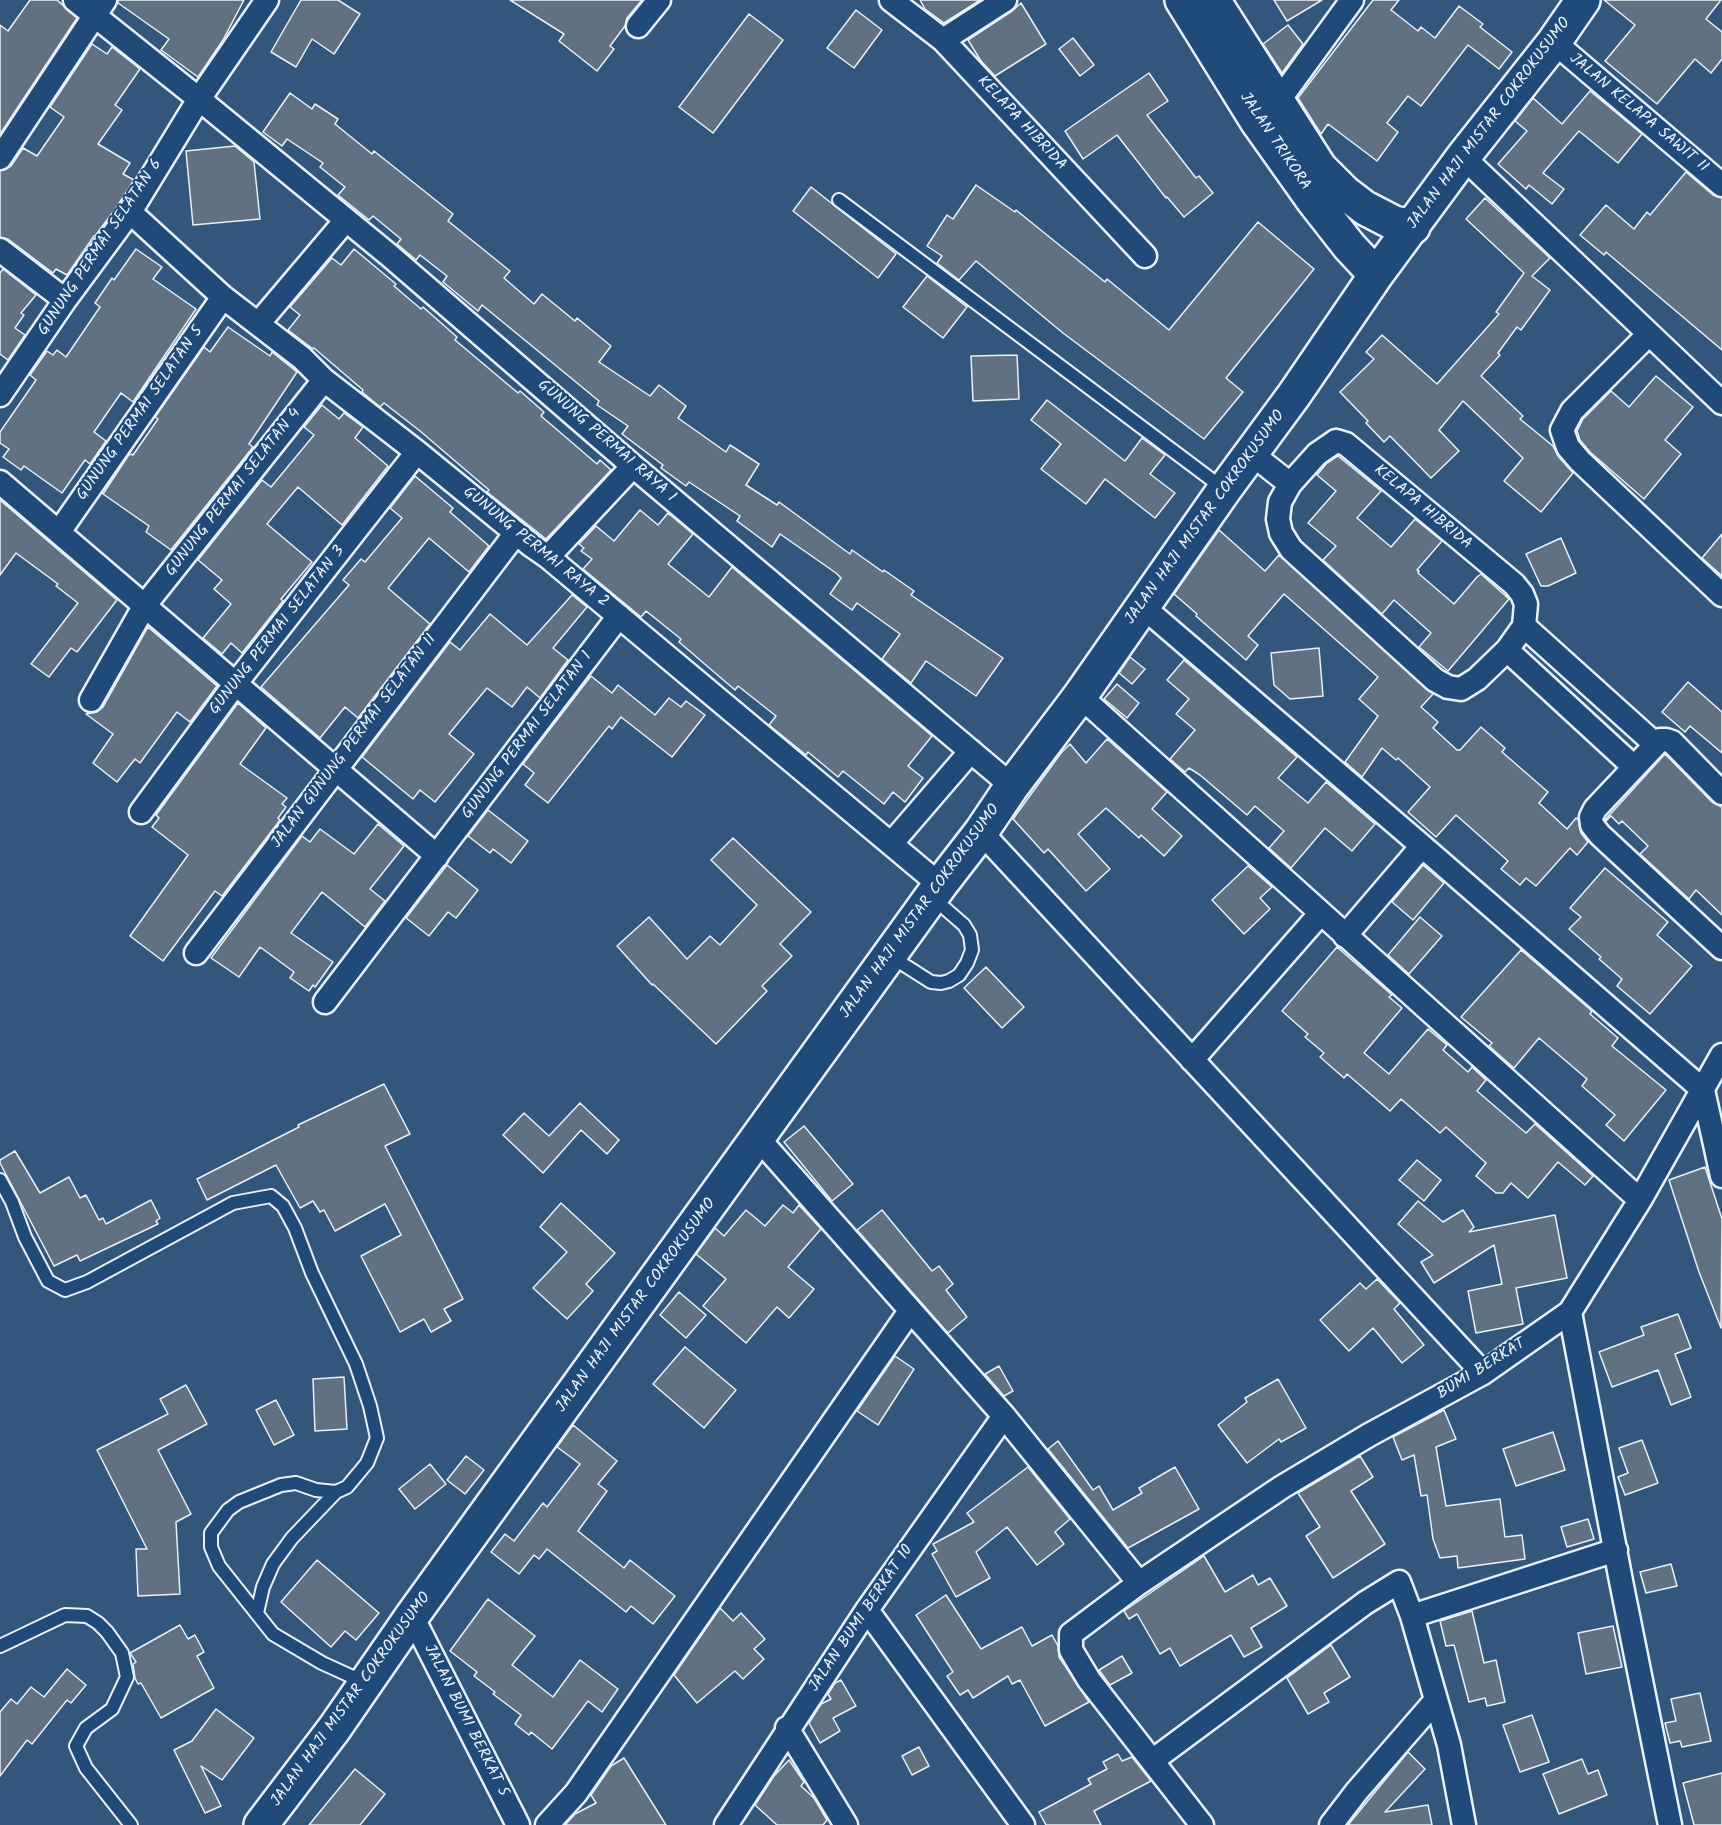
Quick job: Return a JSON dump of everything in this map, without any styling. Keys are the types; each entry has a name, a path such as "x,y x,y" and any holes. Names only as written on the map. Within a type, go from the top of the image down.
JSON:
{"main road":[{"name":"JALAN TRIKORA","path":"1182,0 1257,121 1348,246 1376,276"},
{"name":"JALAN TRIKORA","path":"1213,0 1320,168 1344,192 1365,208 1394,223 1413,227"},
{"name":"JALAN HAJI MISTAR COKROKUSUMO","path":"261,1825 367,1684 412,1616 981,832 1012,786 1080,696 1376,276 1463,158 1554,42 1582,0"}],"street":[{"name":"GUNUNG PERMAI RAYA 1","path":"75,0 100,8 199,99 346,220 1012,786"},
{"name":"GUNUNG PERMAI SELATAN 6","path":"0,395 65,300 130,212 199,99 267,0"},
{"path":"638,26 658,0"},
{"name":"KELAPA HIBRIDA","path":"891,0 943,40 1145,256"},
{"path":"943,40 1005,0"},
{"path":"1278,103 1352,0"},
{"path":"0,158 100,8"},
{"name":"JALAN KELAPA SAWIT II","path":"1554,42 1722,185"},
{"path":"1463,158 1722,403"},
{"name":"GUNUNG PERMAI RAYA 2","path":"130,212 223,297 548,557 891,844 936,891"},
{"path":"258,324 346,220"},
{"path":"0,250 65,300"},
{"name":"GUNUNG PERMAI SELATAN 5","path":"59,532 223,297"},
{"path":"1648,334 1572,411 1562,430 1569,447 1580,461 1722,596"},
{"name":"GUNUNG PERMAI SELATAN 4","path":"91,700 145,605 324,380"},
{"name":"KELAPA HIBRIDA","path":"1290,484 1327,445 1336,441 1346,444 1514,584 1526,604 1524,626"},
{"name":"GUNUNG PERMAI SELATAN 3","path":"141,812 236,683 417,452"},
{"path":"1252,454 1290,484 1280,502 1278,519 1281,533 1291,549 1435,680 1448,687 1461,689 1477,679 1507,650 1524,626 1655,744"},
{"path":"548,557 633,466"},
{"path":"0,482 437,856"},
{"name":"JALAN GUNUNG PERMAI SELATAN II","path":"196,953 516,533"},
{"path":"1142,606 1702,1090 1722,1176"},
{"name":"GUNUNG PERMAI SELATAN 1","path":"326,1002 619,616"},
{"path":"1507,650 1634,766"},
{"path":"1080,696 1640,1200"},
{"path":"1722,793 1672,742 1659,740 1595,808 1591,817 1592,825 1600,835 1722,948"},
{"path":"891,844 970,751"},
{"path":"981,832 1483,1373"},
{"path":"1346,936 1422,846"},
{"path":"1192,1060 1320,914"},
{"name":"BUMI BERKAT","path":"1152,1761 1101,1696 1071,1650 1071,1634 1138,1583 1282,1486 1369,1435 1483,1373 1570,1312 1640,1200 1722,1055"},
{"path":"758,1138 1004,1416 1138,1583"},
{"path":"547,1825 576,1793 910,1311"},
{"path":"1570,1312 1670,1825"},
{"name":"JALAN BUMI BERKAT 10","path":"726,1825 867,1610 1004,1416"},
{"path":"1412,1616 1616,1550"},
{"path":"1202,1825 1152,1761 1365,1603 1399,1582 1412,1616 1449,1745 1464,1825"},
{"path":"867,1610 1023,1825"},
{"name":"JALAN BUMI BERKAT 5","path":"412,1616 518,1825"},
{"path":"1331,1825 1357,1791 1436,1700"},
{"path":"788,1728 846,1825"}],"lane":[{"path":"839,200 1224,490"},
{"path":"889,956 931,981 941,983 958,975 967,963 972,950 970,936 964,925 936,891"},
{"path":"0,1180 12,1202 25,1237 48,1281 64,1290 87,1282 233,1203 271,1196 283,1206 356,1364 370,1406 377,1438 367,1463 347,1487 336,1492 292,1538 273,1564 263,1587 257,1613"},
{"path":"336,1492 316,1490 296,1483 281,1485 239,1502 228,1510 211,1533 211,1547 219,1566 273,1634 322,1663 367,1684"},
{"path":"0,1646 65,1615 87,1617 107,1632 122,1653 127,1677 112,1709 86,1728 76,1746 86,1768 131,1825"}],"building":[{"path":"30,0 57,0 77,18 0,134 0,25 8,31"},
{"path":"118,0 244,0 223,40 198,77 161,50 169,39 118,3"},
{"path":"301,0 338,0 360,14 334,54 312,39 296,67 271,52"},
{"path":"510,0 642,0 627,18 625,26 610,46 614,49 597,71 559,41 564,34"},
{"path":"920,0 980,0 944,23 925,9"},
{"path":"1274,0 1322,0 1287,21"},
{"path":"1373,0 1399,0 1391,10 1418,31 1421,27 1435,38 1459,6 1483,24 1480,27 1512,52 1499,69 1468,45 1421,106 1408,96 1387,123 1398,132 1377,161 1328,124 1321,134 1298,98"},
{"path":"1604,0 1721,0 1706,19 1722,32 1722,59 1711,73 1695,59 1657,104 1605,61 1635,25"},
{"path":"1021,3 1046,44 995,76 981,61 968,40"},
{"path":"856,10 882,30 854,68 827,48"},
{"path":"749,14 783,40 713,133 679,107"},
{"path":"1288,25 1303,44 1282,73 1263,44"},
{"path":"1073,38 1094,65 1080,76 1059,49"},
{"path":"92,44 107,54 112,47 140,69 115,105 122,110 98,144 130,163 123,174 134,180 67,275 56,269 53,273 8,239 0,237 0,171 11,166 23,148 37,156 64,117 50,107"},
{"path":"1149,73 1168,101 1147,115 1196,178 1199,176 1213,193 1184,217 1166,198 1117,135 1083,159 1065,131"},
{"path":"1590,91 1642,134 1618,163 1579,131 1543,173 1564,189 1552,204 1529,185 1526,189 1498,164 1527,131 1515,121 1533,98 1562,124"},
{"path":"290,93 312,109 315,104 338,119 335,124 372,154 374,151 453,214 448,221 510,271 504,278 534,304 542,294 575,321 577,318 611,346 599,362 650,396 659,385 686,406 678,418 726,452 730,445 759,464 746,485 777,505 779,502 850,554 852,550 883,572 884,570 914,591 911,595 1003,658 976,696 926,661 911,683 882,659 900,634 857,603 852,610 830,594 841,578 836,573 780,534 772,547 737,521 740,516 689,482 686,486 661,468 663,465 622,434 628,426 597,405 599,401 482,305 478,311 443,282 447,276 420,255 416,260 397,244 401,239 373,216 369,220 338,195 345,187 320,167 323,163 287,139 282,146 263,132"},
{"path":"235,146 254,162 260,219 193,225 186,151"},
{"path":"1686,172 1713,195 1722,198 1722,350 1606,252 1604,255 1580,235 1606,205 1634,229 1647,212 1650,215"},
{"path":"976,185 1015,212 1016,210 1105,282 1107,279 1169,330 1258,222 1314,269 1226,378 1243,392 1204,439 1063,333 976,261 959,280 937,263 942,256 927,246 947,215 953,219"},
{"path":"811,187 896,254 878,278 793,211"},
{"path":"1485,198 1550,258 1532,276 1550,290 1521,330 1517,327 1498,353 1500,355 1481,376 1523,416 1520,419 1553,446 1558,456 1573,473 1541,512 1504,481 1523,458 1463,401 1439,430 1459,451 1431,478 1390,436 1384,442 1366,423 1368,421 1340,392 1374,359 1366,352 1382,335 1437,384 1499,314 1496,312 1524,273 1466,219"},
{"path":"136,249 162,267 153,279 196,309 133,402 121,393 94,432 106,441 90,464 85,460 62,493 24,466 21,470 3,457 9,449 0,443 0,432 36,380 30,375 47,351 53,355 57,350 66,357 100,307 95,303"},
{"path":"354,249 396,284 394,286 421,309 423,307 457,337 455,340 544,412 541,416 597,464 600,460 611,470 546,539 487,492 489,490 420,431 384,403 380,407 314,348 288,330 300,315 290,307 332,258 341,265"},
{"path":"3,269 36,295 21,313 24,315 15,328 25,335 8,360 0,354 0,273"},
{"path":"927,276 967,307 943,338 903,307"},
{"path":"228,327 270,356 272,352 297,372 249,444 253,447 171,550 146,532 149,526 103,494 128,456 133,455 158,419 155,417 204,347 210,352"},
{"path":"1017,355 1019,399 973,401 971,356"},
{"path":"1656,376 1693,407 1665,440 1681,454 1644,499 1590,452 1580,440 1577,431 1583,419 1611,391 1629,407"},
{"path":"1047,400 1125,461 1142,438 1165,455 1150,474 1175,493 1155,518 1105,479 1086,504 1041,469 1061,444 1031,420"},
{"path":"322,405 339,419 344,413 363,427 355,438 388,466 342,525 298,487 267,524 312,562 281,599 283,601 242,653 231,643 222,654 203,638 231,604 214,589 222,580 198,560 262,480 271,487 314,435 304,427"},
{"path":"1338,456 1381,491 1357,518 1391,547 1415,519 1442,541 1417,570 1454,604 1481,574 1509,599 1448,671 1419,647 1431,633 1394,600 1382,614 1323,560 1336,546 1308,523 1336,491 1317,475 1326,464"},
{"path":"415,476 453,508 450,512 489,546 469,572 429,538 388,588 430,624 358,718 345,707 320,738 261,687 349,585 343,580 361,559 365,562 402,518 390,508"},
{"path":"0,500 117,600 77,652 71,648 49,677 31,664 78,603 56,586 58,584 16,553 0,575"},
{"path":"640,510 658,525 668,513 693,534 668,564 709,597 732,567 932,736 908,766 923,778 905,802 893,792 884,804 843,771 838,777 808,752 806,755 769,725 776,716 738,686 735,690 679,642 681,639 646,611 641,617 583,569 592,559 581,551 584,548 579,544 596,526 614,541"},
{"path":"1219,530 1265,571 1279,555 1433,694 1421,707 1438,722 1433,728 1457,750 1460,750 1481,727 1505,748 1502,752 1548,792 1539,803 1567,829 1576,818 1578,819 1581,833 1588,842 1577,855 1570,848 1536,886 1526,878 1520,885 1501,869 1508,861 1456,815 1436,837 1408,812 1430,787 1398,758 1396,760 1382,748 1362,777 1345,762 1378,716 1359,699 1378,677 1284,594 1248,636 1258,645 1246,660 1174,594"},
{"path":"1722,534 1722,576 1702,558"},
{"path":"1561,538 1576,573 1548,586 1541,586 1526,554"},
{"path":"572,595 587,607 553,648 568,660 540,698 527,687 512,707 487,688 449,734 474,754 435,802 420,790 413,799 362,757 450,642 460,650 490,614 527,645"},
{"path":"148,627 217,686 190,722 177,712 140,763 135,759 117,782 93,763 113,734 86,714 97,712 103,707"},
{"path":"1319,648 1323,696 1290,699 1274,685 1271,653"},
{"path":"1130,657 1145,669 1132,684 1119,673"},
{"path":"1184,660 1297,757 1278,778 1308,803 1326,782 1375,824 1352,851 1325,828 1291,868 1269,848 1284,831 1255,806 1247,815 1200,775 1189,768 1185,772 1170,759 1195,730 1176,714 1189,699 1167,680"},
{"path":"591,676 612,693 618,685 655,715 669,698 681,707 686,701 705,715 672,757 621,717 612,729 609,726 548,803 525,785 534,773 523,764"},
{"path":"1688,682 1722,712 1722,753 1690,726 1685,732 1662,712"},
{"path":"1117,684 1139,703 1127,718 1104,699"},
{"path":"238,703 266,728 240,764 287,798 282,804 286,807 278,818 280,820 222,896 215,891 163,961 130,936 188,855 152,827 159,818 156,815"},
{"path":"1107,739 1167,792 1152,809 1182,836 1164,856 1141,835 1139,838 1106,808 1078,834 1110,869 1086,891 1048,849 1044,853 1013,819 1070,744 1086,763"},
{"path":"1665,754 1712,802 1722,807 1722,915 1696,890 1689,899 1640,854 1648,846 1622,821 1619,824 1611,816 1605,820"},
{"path":"488,810 528,841 511,863 493,849 490,853 468,836"},
{"path":"378,824 404,846 370,889 385,901 365,927 322,892 291,933 333,962 315,987 313,985 309,991 290,978 294,972 260,947 239,977 211,958 302,836 310,842 320,829 354,854"},
{"path":"733,838 811,912 780,944 792,956 762,986 767,991 716,1044 652,985 617,946 649,917 687,959 710,936 720,945 757,905 711,860"},
{"path":"447,865 478,890 456,918 448,912 429,936 406,918"},
{"path":"1423,865 1444,883 1413,920 1392,902"},
{"path":"1248,866 1272,887 1260,898 1270,909 1244,934 1212,900"},
{"path":"1605,868 1668,922 1657,935 1692,966 1650,1014 1617,986 1622,979 1569,929 1581,917 1570,908"},
{"path":"1420,917 1442,936 1409,974 1388,955"},
{"path":"1337,947 1392,995 1389,997 1402,1008 1364,1053 1389,1074 1428,1029 1447,1045 1443,1050 1468,1072 1472,1067 1486,1080 1477,1091 1526,1133 1535,1124 1593,1176 1585,1185 1558,1162 1528,1198 1511,1183 1503,1193 1496,1193 1476,1176 1486,1163 1446,1127 1440,1133 1401,1099 1390,1111 1347,1074 1344,1078 1320,1057 1324,1053 1305,1037 1308,1034 1282,1011"},
{"path":"1521,950 1592,1011 1590,1014 1618,1038 1612,1046 1666,1090 1624,1141 1606,1125 1615,1115 1582,1086 1587,1079 1539,1038 1514,1068 1489,1046 1492,1043 1461,1017"},
{"path":"986,967 1024,1007 1002,1028 964,988"},
{"path":"384,1084 410,1134 385,1146 463,1299 444,1309 451,1321 431,1332 424,1319 400,1332 361,1256 401,1235 385,1204 335,1231 324,1210 320,1212 313,1201 300,1208 276,1165 207,1200 197,1179 299,1127 298,1125"},
{"path":"580,1103 619,1140 607,1154 581,1130 543,1173 503,1135 524,1113 549,1136"},
{"path":"804,1126 853,1184 832,1201 784,1142"},
{"path":"15,1151 40,1193 69,1177 80,1198 86,1195 99,1220 103,1218 106,1224 151,1200 160,1218 156,1221 158,1224 80,1261 77,1255 54,1266 0,1163 0,1160"},
{"path":"1417,1160 1441,1180 1424,1201 1399,1180"},
{"path":"1705,1167 1722,1219 1721,1328 1699,1272 1669,1180"},
{"path":"1418,1201 1443,1222 1463,1210 1474,1227 1469,1232 1555,1215 1567,1278 1516,1288 1523,1324 1476,1333 1468,1291 1502,1284 1494,1245 1434,1283 1421,1262 1433,1255 1398,1224"},
{"path":"561,1203 615,1253 586,1284 593,1291 567,1319 533,1288 567,1252 540,1227"},
{"path":"783,1205 793,1213 799,1205 821,1229 788,1267 814,1289 789,1318 777,1307 746,1343 703,1306 726,1279 696,1254 715,1228 724,1236 746,1210 765,1226"},
{"path":"882,1210 932,1271 939,1266 953,1284 946,1290 967,1317 948,1333 857,1230"},
{"path":"1377,1279 1400,1303 1394,1309 1424,1345 1402,1363 1373,1328 1349,1351 1320,1320 1360,1283 1366,1289"},
{"path":"679,1292 706,1315 686,1338 660,1315"},
{"path":"1678,1314 1691,1348 1675,1354 1691,1397 1671,1405 1658,1370 1612,1387 1599,1352 1644,1335 1641,1327"},
{"path":"685,1347 736,1390 704,1428 653,1384"},
{"path":"895,1356 914,1369 878,1425 857,1411"},
{"path":"999,1366 1013,1391 1004,1396 985,1374"},
{"path":"344,1377 347,1429 315,1431 313,1379"},
{"path":"1278,1379 1306,1428 1281,1442 1279,1439 1247,1463 1218,1425 1247,1402 1245,1398"},
{"path":"186,1385 207,1424 158,1450 191,1514 176,1522 180,1594 138,1596 136,1549 147,1549 97,1450 168,1414 160,1399"},
{"path":"276,1400 294,1435 274,1445 256,1410"},
{"path":"1444,1410 1456,1439 1436,1447 1446,1506 1500,1499 1505,1537 1522,1535 1525,1559 1458,1568 1457,1556 1440,1558 1433,1539 1427,1495 1421,1496 1414,1455 1402,1460 1393,1437"},
{"path":"573,1425 617,1461 598,1484 607,1491 578,1531 624,1568 630,1560 675,1596 653,1624 631,1606 626,1612 547,1549 539,1559 534,1555 519,1574 491,1552 505,1534 514,1541 543,1503 547,1507 580,1464 557,1447"},
{"path":"1553,1432 1565,1470 1516,1486 1503,1449"},
{"path":"1642,1440 1658,1483 1625,1495 1618,1477 1628,1473 1619,1448"},
{"path":"1058,1441 1093,1490 1099,1486 1113,1510 1142,1493 1139,1488 1175,1467 1199,1509 1128,1548 1048,1449"},
{"path":"466,1456 484,1470 465,1494 447,1480"},
{"path":"1360,1456 1373,1477 1351,1491 1385,1544 1333,1578 1306,1536 1320,1527 1298,1493"},
{"path":"430,1464 446,1484 415,1509 399,1489"},
{"path":"1028,1467 1070,1519 1055,1532 1064,1544 1037,1565 1007,1527 976,1552 990,1578 956,1597 932,1554 937,1551 933,1544 974,1522 967,1513"},
{"path":"1588,1519 1594,1539 1567,1547 1561,1527"},
{"path":"1204,1556 1225,1592 1253,1575 1258,1585 1270,1578 1287,1606 1251,1628 1262,1647 1244,1657 1231,1635 1180,1666 1170,1648 1160,1654 1137,1614 1129,1619 1124,1611"},
{"path":"317,1560 379,1613 356,1640 345,1631 331,1647 281,1602"},
{"path":"1671,1564 1677,1586 1646,1593 1640,1572"},
{"path":"946,1595 981,1649 1022,1627 1032,1646 1052,1635 1058,1646 1059,1657 1089,1702 1045,1726 1020,1680 1012,1684 1008,1676 973,1698 968,1690 960,1695 947,1676 953,1672 916,1615"},
{"path":"488,1599 535,1636 512,1665 553,1697 580,1660 618,1689 602,1712 588,1701 552,1749 531,1732 529,1735 515,1724 521,1715 493,1694 495,1692 474,1676 477,1672 450,1651"},
{"path":"720,1608 733,1621 741,1613 765,1639 754,1649 764,1659 743,1679 735,1671 697,1703 674,1675"},
{"path":"1472,1611 1484,1663 1496,1660 1505,1702 1487,1706 1485,1698 1469,1702 1454,1645 1446,1646 1440,1621"},
{"path":"180,1625 188,1639 195,1635 204,1652 197,1656 214,1688 161,1718 141,1683 138,1684 135,1678 133,1664 136,1662 130,1653"},
{"path":"1613,1626 1622,1667 1586,1674 1578,1633"},
{"path":"1331,1645 1350,1677 1324,1693 1329,1702 1308,1714 1287,1678"},
{"path":"1122,1656 1132,1673 1110,1685 1099,1670"},
{"path":"67,1669 86,1685 71,1703 67,1700 32,1744 27,1740 0,1776 0,1712 11,1699 17,1704 31,1687 44,1697"},
{"path":"841,1680 856,1706 833,1718 840,1731 820,1743 809,1723 821,1704 831,1699 828,1694 835,1683"},
{"path":"1700,1693 1711,1741 1682,1747 1680,1741 1670,1743 1665,1723 1676,1721 1671,1699"},
{"path":"216,1709 254,1738 222,1780 201,1766 221,1806 205,1813 174,1750 192,1741"},
{"path":"1532,1715 1549,1762 1520,1772 1503,1725"},
{"path":"919,1747 929,1766 912,1775 902,1756"},
{"path":"1408,1752 1425,1769 1385,1812 1428,1805 1432,1825 1348,1825"},
{"path":"1118,1754 1122,1761 1132,1757 1151,1781 1094,1811 1101,1825 1046,1825 1039,1812 1091,1784 1088,1779 1107,1769 1103,1762"},
{"path":"624,1758 666,1825 565,1825 575,1814 596,1803 591,1795 611,1766"},
{"path":"1582,1759 1588,1774 1598,1770 1607,1795 1559,1814 1543,1774"},
{"path":"789,1760 804,1782 801,1786 814,1798 827,1820 823,1825 777,1825 755,1805 774,1776"},
{"path":"355,1769 385,1794 360,1825 309,1825"},
{"path":"1722,1773 1722,1825 1694,1825 1683,1783"}]}
